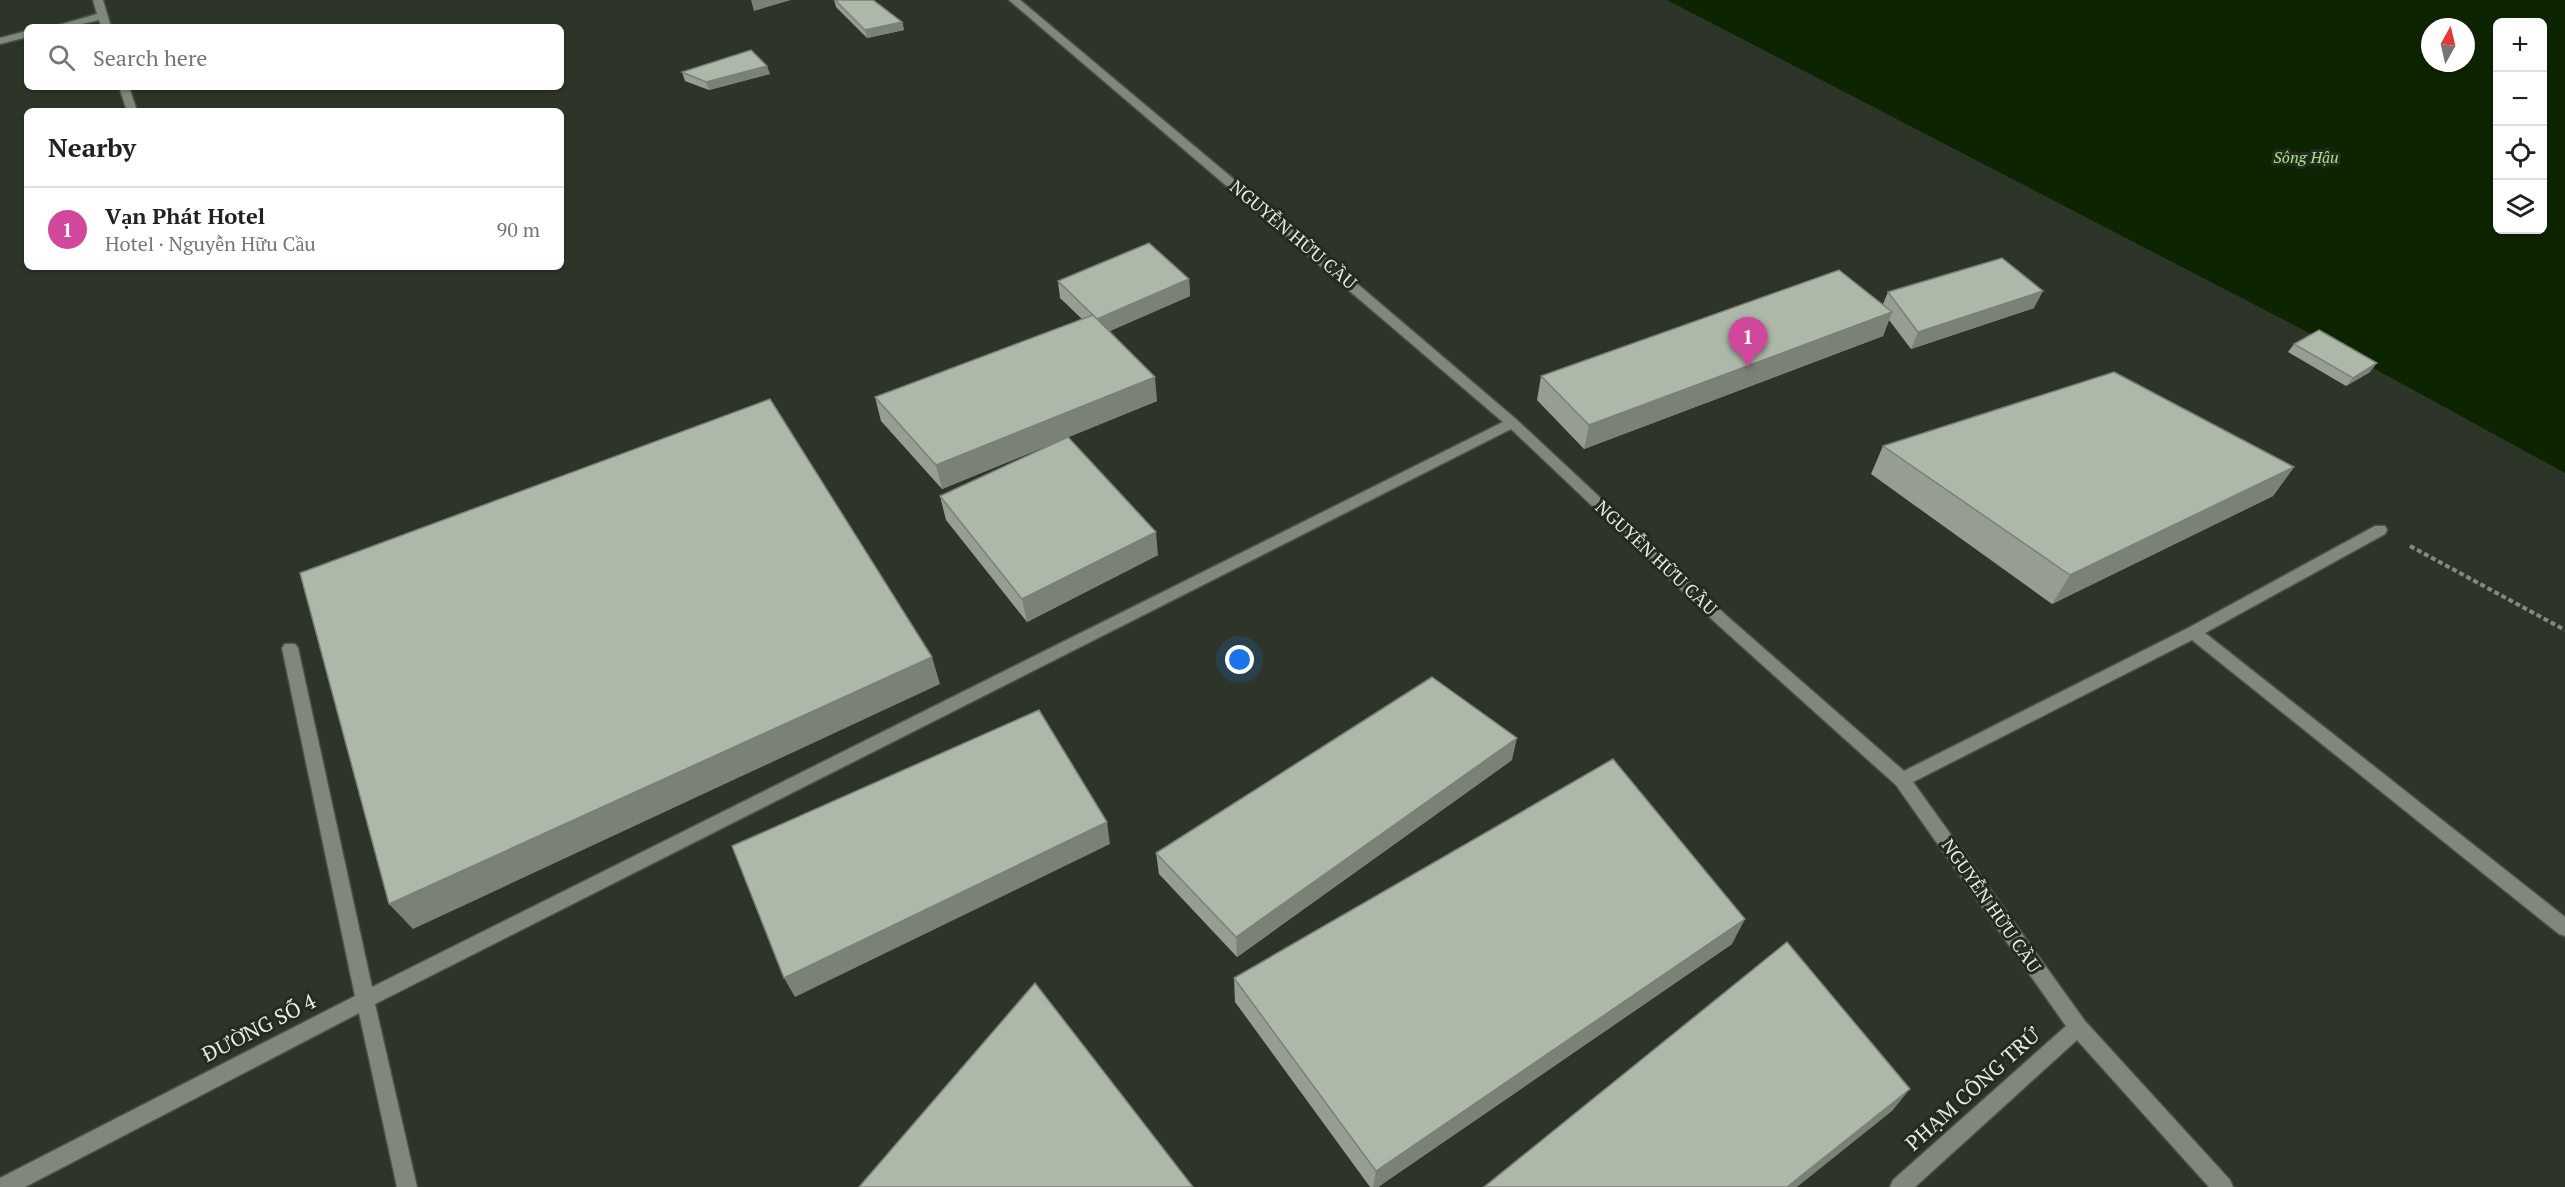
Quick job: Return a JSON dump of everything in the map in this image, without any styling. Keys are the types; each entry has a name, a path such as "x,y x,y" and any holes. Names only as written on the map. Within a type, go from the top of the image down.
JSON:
{"street":[{"path":"98,0 105,24"},
{"name":"NGUYỄN HỮU CẦU","path":"1014,0 1512,423 1723,621 1902,780 2078,1027 2223,1187"},
{"path":"70,24 103,16"},
{"path":"0,41 24,35"},
{"path":"125,90 131,108"},
{"name":"ĐƯỜNG SỐ 4","path":"4,1187 365,999 1512,423"},
{"path":"1902,780 2193,632 2380,530"},
{"path":"2193,632 2565,928"},
{"path":"290,648 407,1187"},
{"name":"PHẠM CÔNG TRỨ","path":"1900,1187 2078,1027"}],"path":[{"path":"2380,530 2565,630"}],"water":[{"name":"Sông Hậu","path":"1667,0 2565,0 2565,473 2313,335"}],"building":[{"path":"835,0 873,0 902,22 865,30"},
{"path":"751,50 767,66 706,82 682,72"},
{"path":"1149,243 1189,279 1097,319 1058,281"},
{"path":"2002,258 2043,291 1918,332 1888,292"},
{"path":"1839,270 1892,312 1589,425 1541,376"},
{"path":"1093,315 1155,377 936,465 875,397"},
{"path":"2319,330 2377,363 2353,378 2294,344"},
{"path":"2114,372 2294,467 2070,575 1883,446"},
{"path":"770,399 932,657 389,904 300,573"},
{"path":"1068,437 1156,532 1022,599 940,496"},
{"path":"1432,677 1517,738 1236,937 1156,853"},
{"path":"1039,710 1107,822 784,978 732,846"},
{"path":"1613,759 1745,919 1376,1171 1234,978"},
{"path":"1787,942 1910,1089 1787,1187 1484,1187"},
{"path":"1035,983 1193,1187 859,1187"}],"place":[{"name":"Vạn Phát Hotel","path":"1748,367"}]}
